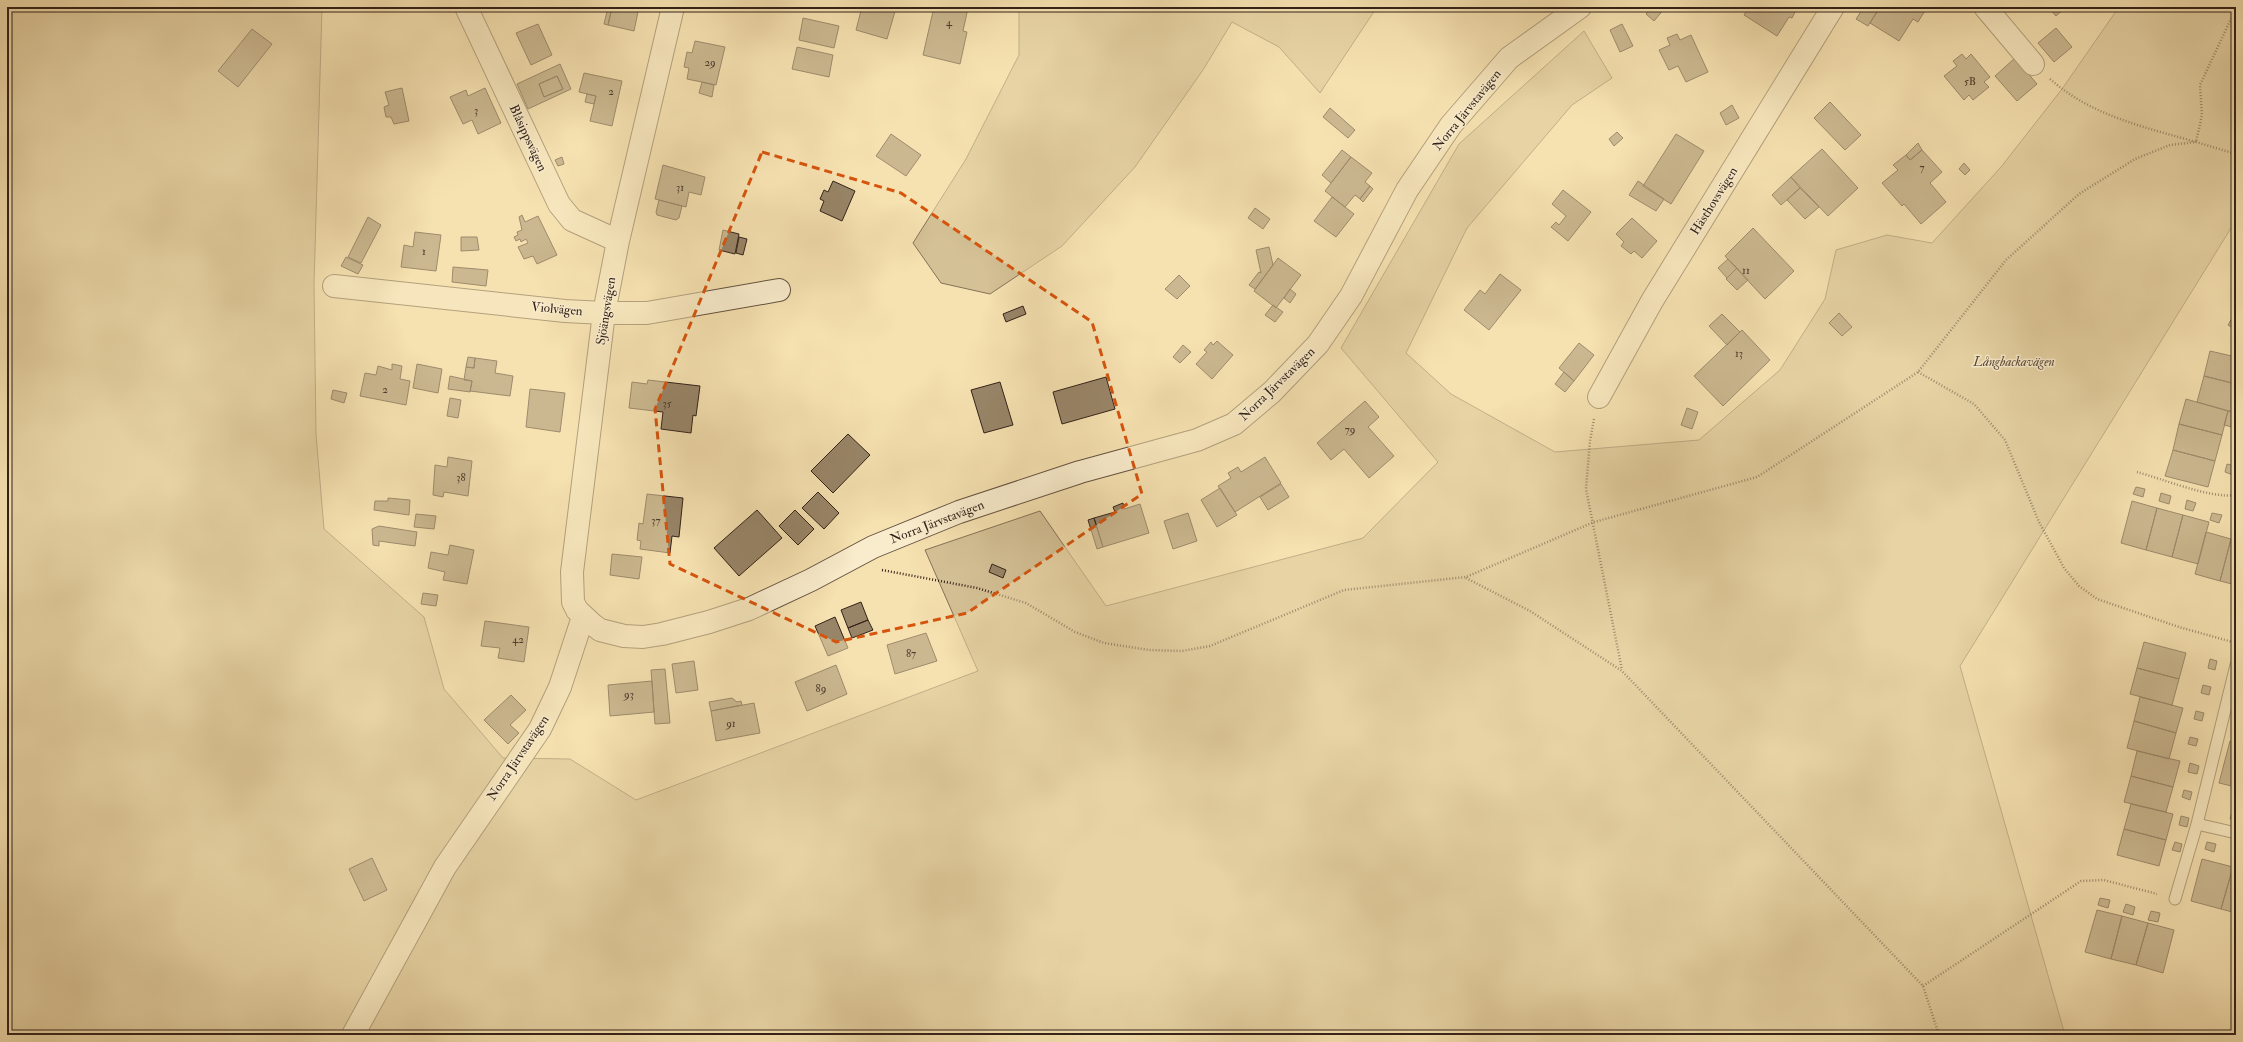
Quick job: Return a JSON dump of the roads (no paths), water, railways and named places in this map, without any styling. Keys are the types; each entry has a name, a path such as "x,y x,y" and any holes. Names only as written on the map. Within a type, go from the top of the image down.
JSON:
{"street":[{"name":"Blåsippsvägen","path":"466,7 559,204 572,220 618,241"},
{"name":"Sjöängsvägen","path":"583,617 573,602 572,572 604,313 618,241 672,7"},
{"name":"Norra Järvstavägen","path":"353,1035 445,867 540,729 560,687 583,617 600,630 610,633 643,637 662,634 709,622 749,609 811,580 853,557 959,512 1080,472 1197,440 1234,424 1272,392 1318,344 1351,296 1407,190 1451,124 1509,58 1580,7"},
{"name":"Hästhovsvägen","path":"1599,397 1652,301 1833,7"},
{"path":"1985,7 2034,64"},
{"name":"Violvägen","path":"334,286 565,311 604,313 647,313 779,290"}],"lane":[{"path":"2175,899 2196,824 2236,665"},
{"path":"2196,824 2236,833"}],"park label":[{"name":"Långbackavägen","path":"2014,362"}]}
